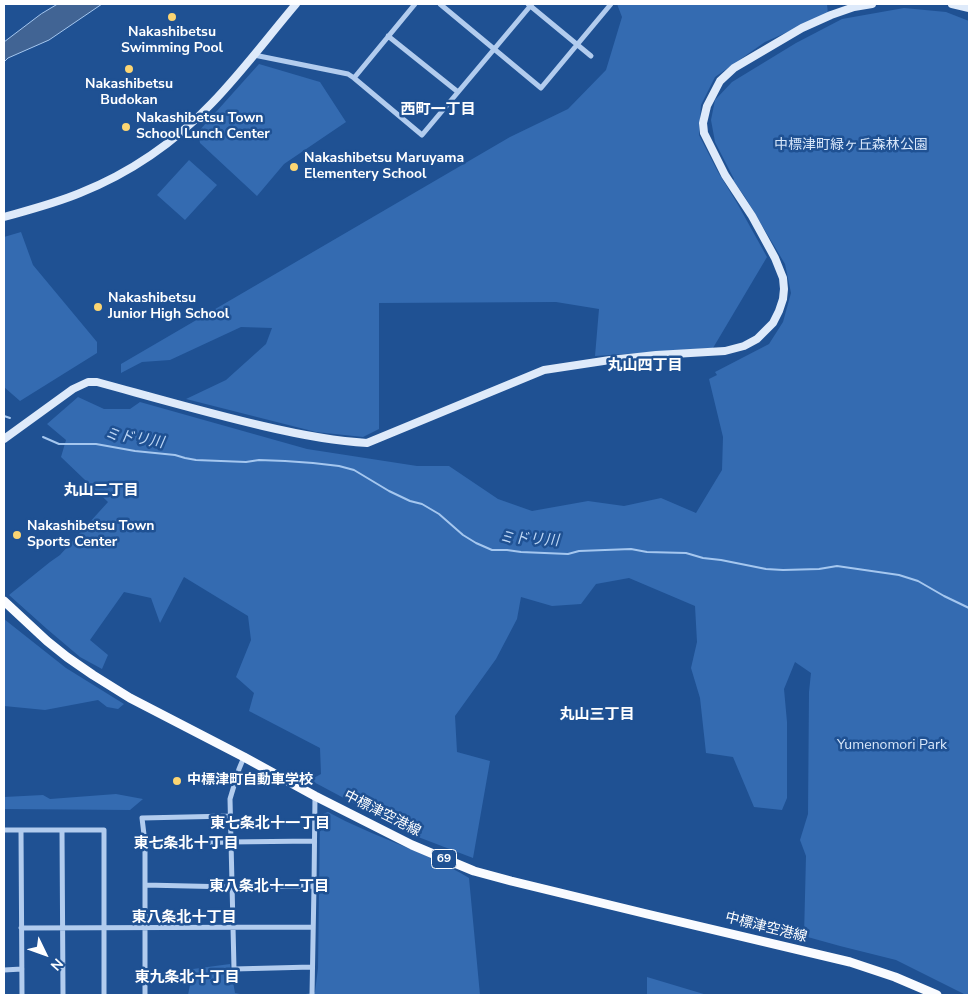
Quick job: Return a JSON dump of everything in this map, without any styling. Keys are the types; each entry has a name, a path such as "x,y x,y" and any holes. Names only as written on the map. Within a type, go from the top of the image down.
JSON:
{"main road":[{"name":"中標津空港線","path":"4,601 46,641 93,675 144,705 412,845 474,871 850,962 889,975 937,995"}],"street":[{"path":"4,217 80,193 118,176 181,132 213,103 296,4"},
{"path":"354,78 415,4"},
{"path":"440,4 541,88 611,4"},
{"path":"254,55 348,74 422,135 530,4 591,56"},
{"path":"4,439 73,389 88,382 97,382 217,415 310,437 367,443 544,370 656,355 725,351 744,346 757,339 773,323 783,299 783,278 752,216 724,175 704,134 703,123 707,106 720,81 734,68 802,28 831,15 872,4"},
{"path":"952,4 969,8"},
{"path":"388,36 458,92"},
{"path":"244,757 230,799 234,969 312,968"},
{"path":"312,995 315,796"},
{"path":"145,995 145,843 142,818 230,816"},
{"path":"4,830 104,830 104,995"},
{"path":"21,830 22,995"},
{"path":"62,830 63,995"},
{"path":"145,843 314,841"},
{"path":"145,886 314,886"},
{"path":"21,928 313,928"},
{"path":"4,970 22,969"}],"green space":[{"path":"617,4 827,4 828,14 765,42 715,77 701,105 699,135 767,257 713,348 595,356 599,309 556,302 379,303 379,429 363,437 316,432 186,399 226,380 266,344 272,328 241,327 170,360 142,362 121,373 121,364 510,137 568,109 606,70 622,17"},
{"path":"904,8 946,12 969,21 969,995 896,960 804,936 806,856 800,840 808,814 809,692 811,673 795,662 784,689 787,722 787,798 782,810 754,807 733,757 706,753 700,698 691,668 697,642 695,606 629,578 596,584 581,604 552,606 521,597 517,619 496,659 455,716 457,752 490,761 473,858 413,835 310,780 321,774 320,748 249,711 254,693 236,677 251,640 248,616 184,577 160,623 151,598 124,592 90,640 108,655 102,669 80,657 9,595 60,555 108,502 61,457 66,440 47,424 78,397 104,409 130,409 140,402 307,449 417,466 449,466 498,499 532,511 588,501 624,506 661,498 696,513 722,470 723,437 709,379 717,375 715,372 769,344 783,322 791,293 785,264 733,180 715,142 711,120 715,100 732,82 796,43 842,19"},
{"path":"259,64 320,82 346,122 284,164 257,196 200,143 198,132"},
{"path":"189,160 217,185 185,220 157,195"},
{"path":"21,232 33,265 97,342 97,353 20,401 4,387 4,237"},
{"path":"4,619 66,668 124,704 118,709 107,707 98,700 45,710 4,706"},
{"path":"116,794 143,799 130,810 4,809 4,797 43,795 50,799"},
{"path":"328,812 435,860 469,878 480,995 301,995 315,992 318,968 320,815"},
{"path":"230,964 235,993 245,995 188,995 193,969"},
{"path":"647,977 707,995 647,995"}],"shaded area":[{"path":"58,4 102,4 49,40 8,58 4,62 4,42 41,14"}],"waterway":[{"name":"ミドリ川","path":"4,416 10,418"},
{"name":"ミドリ川","path":"43,437 59,444 96,444 135,451 175,455 196,460 285,461 339,466 354,470 389,491 410,501 422,504 439,514 463,535 492,550 568,554 579,551 631,549 647,552 686,553 703,558 766,569 819,569 837,566 899,575 918,581 969,608"}],"place":[{"name":"Nakashibetsu Swimming Pool","path":"172,17"},
{"name":"Nakashibetsu Budokan","path":"129,69"},
{"name":"Nakashibetsu Town School Lunch Center","path":"126,127"},
{"name":"Nakashibetsu Maruyama Elementery School","path":"294,167"},
{"name":"Nakashibetsu Junior High School","path":"98,307"},
{"name":"Nakashibetsu Town Sports Center","path":"17,535"},
{"name":"中標津町自動車学校","path":"177,781"}],"district":[{"name":"西町一丁目","path":"438,110"},
{"name":"丸山四丁目","path":"645,366"},
{"name":"丸山二丁目","path":"101,491"},
{"name":"丸山三丁目","path":"597,715"},
{"name":"東七条北十一丁目","path":"270,824"},
{"name":"東七条北十丁目","path":"186,844"},
{"name":"東八条北十一丁目","path":"269,887"},
{"name":"東八条北十丁目","path":"184,918"},
{"name":"東九条北十丁目","path":"187,978"}],"park label":[{"name":"中標津町緑ヶ丘森林公園","path":"851,146"},
{"name":"Yumenomori Park","path":"892,746"}]}
